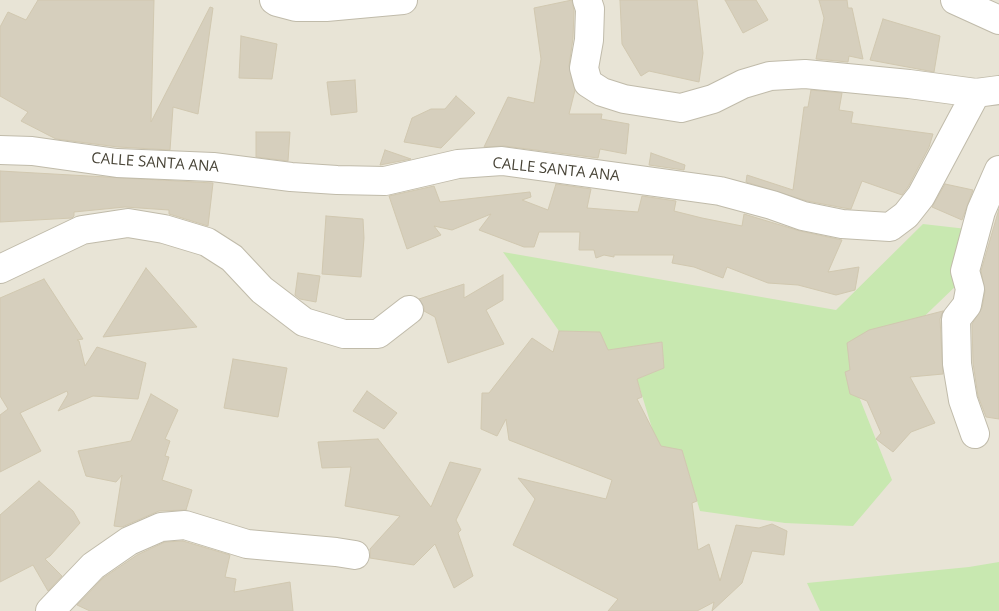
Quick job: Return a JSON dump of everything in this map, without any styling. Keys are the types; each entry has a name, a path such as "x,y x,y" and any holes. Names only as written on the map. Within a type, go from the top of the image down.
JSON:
{"street":[{"path":"274,0 296,7 344,7 403,0"},
{"path":"587,0 590,8 589,40 584,68 588,83 602,92 624,99 681,108 713,99 743,84 770,76 805,74 988,92"},
{"path":"955,0 999,20"},
{"name":"CALLE SANTA ANA","path":"0,150 32,151 117,163 213,167 291,177 337,180 385,181 458,164 502,161 678,187 720,191 772,205 803,216 842,224 890,227 906,215 921,196 988,92"},
{"path":"0,131 32,151"},
{"path":"975,434 963,400 958,373 956,319 967,305 970,289 965,271 981,211 999,170"},
{"path":"0,269 82,230 128,222 164,229 207,242 232,258 262,290 304,322 344,334 378,334 409,310"},
{"path":"50,611 93,566 129,541 160,527 185,525 247,544 355,555"}],"shaded area":[{"path":"0,0 999,0 999,611 0,611"}],"green space":[{"path":"923,224 967,229 962,280 854,384 892,480 853,526 785,523 700,511 682,450 659,451 637,379 664,368 662,342 608,350 600,332 559,331 503,252 836,310"},
{"path":"999,562 999,611 820,611 807,583 969,567"}],"building":[{"path":"38,0 154,0 151,122 210,7 213,8 198,114 173,107 170,150 118,147 56,139 21,121 28,112 0,96 0,27 8,12 26,20"},
{"path":"572,0 574,11 573,38 569,66 575,90 569,114 602,114 601,119 629,124 626,154 600,149 598,158 504,146 484,147 508,97 534,103 541,59 534,8"},
{"path":"620,0 697,0 703,53 699,82 649,71 641,76 622,44"},
{"path":"725,0 756,0 768,20 743,33"},
{"path":"819,0 847,0 848,8 852,8 863,59 849,56 848,62 816,59 824,18"},
{"path":"883,19 940,36 934,72 870,60"},
{"path":"241,36 277,44 272,79 239,78"},
{"path":"355,80 357,112 331,115 327,82"},
{"path":"811,90 842,93 839,110 853,112 851,123 933,134 929,147 902,195 862,181 851,209 807,201 746,182 747,175 793,190 804,107 808,107"},
{"path":"456,96 475,113 441,148 404,142 412,118 431,109 445,109"},
{"path":"256,132 290,132 288,161 256,157"},
{"path":"385,150 411,159 380,165"},
{"path":"651,153 685,165 684,170 649,165"},
{"path":"0,171 213,183 208,226 169,214 169,210 125,207 74,212 72,218 0,222"},
{"path":"556,184 591,189 587,208 638,212 642,196 676,201 674,211 702,218 742,226 744,214 800,231 842,240 828,272 859,267 855,290 836,295 798,285 768,283 727,267 723,278 694,267 672,263 674,255 614,255 614,257 604,255 596,258 594,250 579,250 580,232 539,232 534,247 524,247 479,230 491,214 452,230 434,226 441,235 407,249 389,196 434,186 440,202 530,192 531,197 522,200 548,210"},
{"path":"945,184 973,190 962,220 932,207"},
{"path":"999,209 999,419 986,417 978,396 973,363 972,324 982,308 985,291 981,271"},
{"path":"326,216 363,219 364,238 361,277 322,274"},
{"path":"146,268 197,327 103,337"},
{"path":"298,273 320,276 316,302 300,299 295,295"},
{"path":"503,275 503,300 486,310 504,344 448,363 435,317 424,311 424,307 419,299 464,284 464,298"},
{"path":"44,279 83,339 77,340 79,341 85,366 97,347 146,363 138,399 93,396 58,411 68,394 67,391 20,413 41,451 0,472 0,415 8,409 0,396 0,298"},
{"path":"943,311 940,319 943,374 910,377 935,423 911,432 893,452 876,439 881,433 867,401 850,394 845,372 850,370 847,343 869,330"},
{"path":"559,331 600,332 608,350 662,342 664,368 637,379 642,397 637,399 661,446 682,450 697,501 692,503 698,550 709,544 720,581 736,525 759,528 772,524 787,531 784,555 752,551 742,583 712,611 714,602 697,611 608,611 618,599 513,545 535,499 518,478 606,499 612,480 509,440 506,419 497,436 481,429 482,393 489,393 532,338 553,352"},
{"path":"233,359 287,368 278,417 224,408"},
{"path":"367,391 397,413 384,429 353,411"},
{"path":"151,394 178,410 165,439 170,441 165,456 169,457 162,480 192,490 186,510 159,511 122,527 114,526 122,475 116,482 86,476 78,451 131,441"},
{"path":"378,439 431,507 450,462 481,469 456,520 461,530 458,533 473,576 454,588 435,544 414,565 370,558 370,549 400,516 345,506 351,467 322,468 318,442"},
{"path":"39,481 73,511 80,523 45,559 62,576 48,591 33,565 0,582 0,515"},
{"path":"183,541 230,555 225,577 236,579 234,592 290,582 293,611 90,611 77,605 103,578 137,555 165,542"}]}
